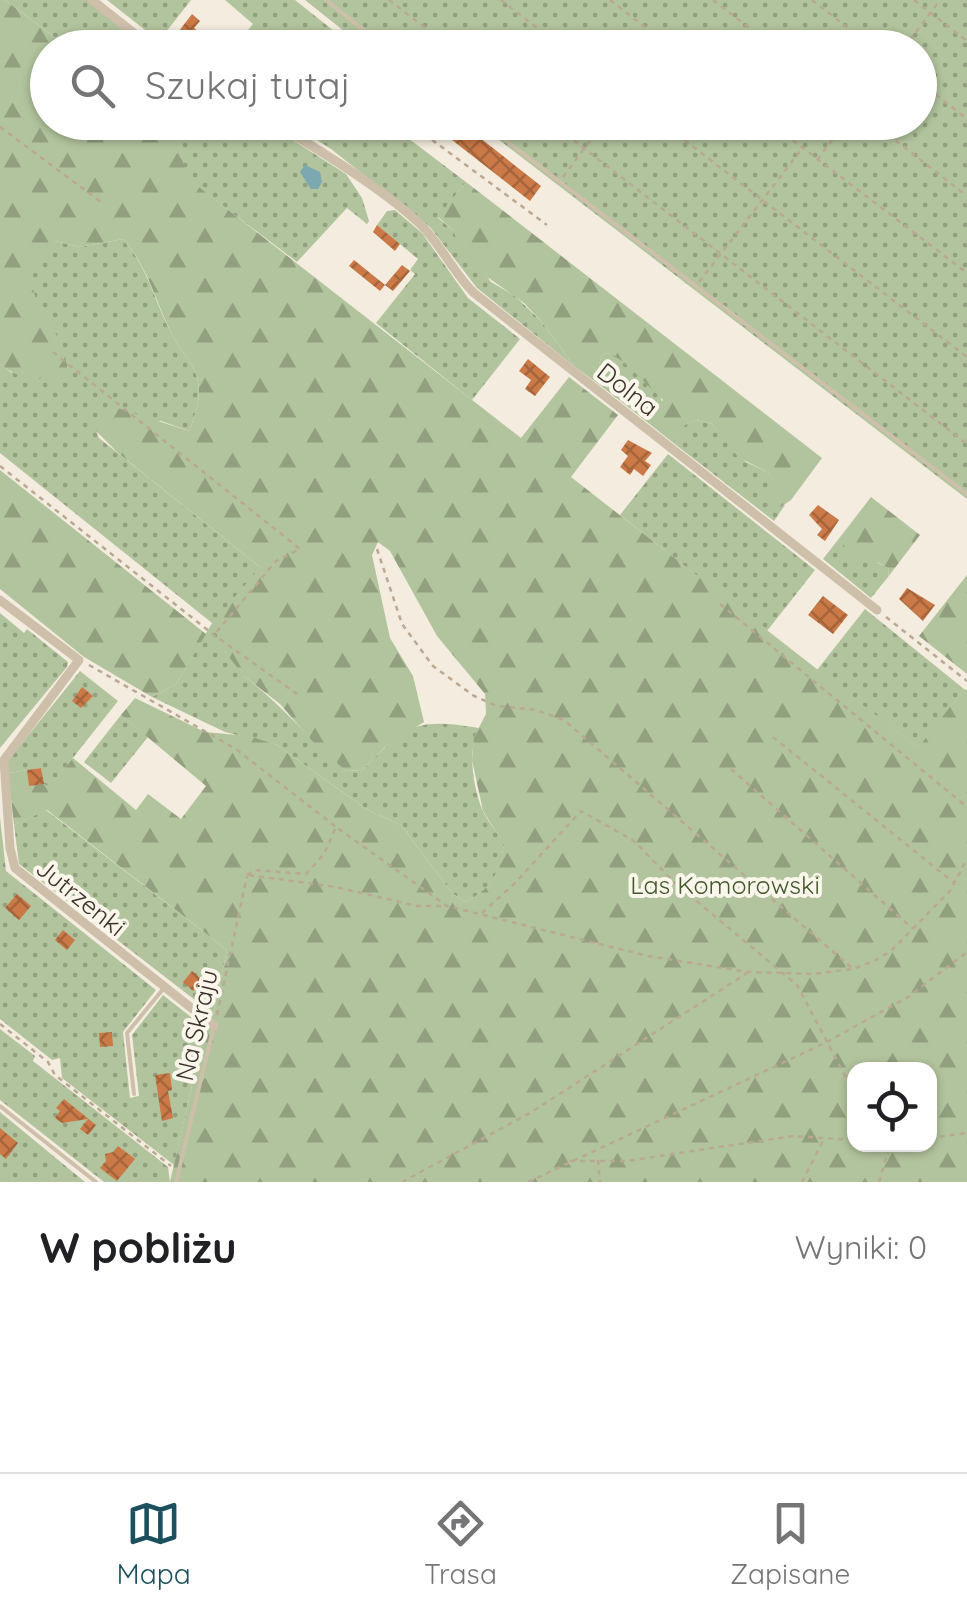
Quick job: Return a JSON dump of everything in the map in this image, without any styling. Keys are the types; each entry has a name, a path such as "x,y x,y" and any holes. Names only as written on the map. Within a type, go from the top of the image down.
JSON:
{"street":[{"path":"92,0 130,30"},
{"name":"Dolna","path":"302,140 403,209 428,233 450,267 474,293 876,610"},
{"path":"0,600 79,660"},
{"name":"Jutrzenki","path":"79,660 4,760 11,858 18,872 214,1026"}],"lane":[{"path":"326,0 364,30"},
{"path":"506,140 967,494"},
{"path":"134,1094 128,1034 164,988"},
{"name":"Na Skraju","path":"176,1182 214,1026"},
{"path":"0,1106 96,1182"}],"path":[{"path":"389,0 428,30"},
{"path":"501,0 540,30"},
{"path":"610,0 649,30"},
{"path":"713,0 752,30"},
{"path":"812,0 851,30"},
{"path":"914,0 967,41"},
{"path":"917,30 940,0"},
{"path":"937,95 967,119"},
{"path":"0,127 101,202"},
{"path":"432,140 547,225"},
{"path":"574,140 967,444"},
{"path":"560,181 590,140"},
{"path":"685,140 967,357"},
{"path":"792,140 967,273"},
{"path":"817,160 832,140"},
{"path":"895,140 967,196"},
{"path":"696,284 802,148"},
{"path":"53,352 300,549 276,562 214,636"},
{"path":"0,466 214,636 296,694"},
{"path":"376,548 402,624 432,666 474,696 497,706 536,710 564,720 853,969"},
{"path":"720,604 967,807"},
{"path":"876,610 967,682"},
{"path":"79,660 236,750 447,906"},
{"path":"772,737 954,883"},
{"path":"731,768 914,929"},
{"path":"482,913 581,812 634,842 676,883 797,985 847,1081"},
{"path":"248,875 256,870 306,874 324,854 336,826"},
{"path":"248,875 336,887 417,906 447,906 594,944 748,972 784,974 853,969 892,951 954,883 967,859"},
{"name":"Na Skraju","path":"214,1026 248,875"},
{"path":"528,1182 825,1044 908,998 967,952"},
{"path":"402,1182 530,1112 748,972"},
{"path":"0,1024 48,1062 55,1075 178,1172"},
{"path":"937,1137 967,1133"},
{"path":"568,1161 626,1161 793,1136 847,1140"},
{"path":"802,1182 824,1138"},
{"path":"879,1182 888,1152"},
{"path":"598,1160 600,1182"}],"green space":[{"name":"Las Komorowski","path":"0,0 45,30 30,30 30,140 178,140 186,177 521,438 569,377 618,415 571,477 918,748 967,690 967,1182 170,1182 227,950 47,810 14,825 8,773 27,770 30,785 43,783 49,787 73,758 136,810 148,794 181,819 206,786 121,715 135,698 205,732 249,736 277,745 366,809 401,825 453,894 466,902 493,879 504,844 483,811 472,760 474,737 486,714 485,694 437,636 390,551 378,542 372,555 390,638 413,676 424,722 386,746 362,770 346,771 315,744 280,704 244,676 225,652 212,624 260,567 96,431 107,413 118,408 189,431 199,398 195,372 173,336 146,273 123,239 80,247 55,241 40,259 33,276 33,290 63,349 67,368 59,378 28,378 0,364"},
{"path":"5,0 89,0 127,30 45,30"},
{"path":"107,0 191,0 168,30 145,30"},
{"path":"225,0 295,0 333,30 248,30 253,24"},
{"path":"305,0 967,0 967,499 499,140 937,140 937,30 343,30"},
{"path":"178,140 293,140 346,174 362,198 369,221 367,224 347,208 297,262 185,177"},
{"path":"317,140 410,140 466,182 438,218 453,230 491,282 515,296 541,321 574,366 477,288 430,227"},
{"path":"466,182 822,458 791,500 781,507 771,506 765,498 769,473 738,457 712,424 696,420 685,425 676,445 623,403 628,397 658,406 663,400 624,362 609,353 602,355 601,386 574,366 524,303 473,267 453,230 438,217"},
{"path":"395,210 422,233 468,298 520,339 472,400 376,323 415,274 410,270 418,259 377,225 387,211"},
{"path":"123,239 139,262 166,323 195,372 199,398 189,431 161,421 96,431 99,438 260,567 244,676 346,771 362,770 413,728 440,724 479,728 472,757 476,790 484,813 504,844 493,879 466,902 453,894 401,825 366,809 277,745 225,732 152,697 176,684 212,623 0,453 0,364 12,373 25,305 17,283 20,272 41,249 55,241 80,247"},
{"path":"602,355 618,356 659,393 659,406 623,403 601,386 599,364"},
{"path":"696,420 712,424 746,462 769,473 781,507 785,505 774,521 676,445 684,425"},
{"path":"668,454 815,570 767,631 620,515"},
{"path":"0,470 206,634 176,684 152,697 84,657 0,589"},
{"path":"871,497 920,535 888,577 889,569 851,557 843,544 851,523"},
{"path":"851,523 844,544 889,569 888,577 871,598 823,559"},
{"path":"967,575 967,674 919,636"},
{"path":"865,609 964,689 919,749 817,670"},
{"path":"0,613 68,662 0,748"},
{"path":"80,671 118,701 49,788 43,783 41,768 8,773 6,763"},
{"path":"121,715 148,737 111,783 84,762"},
{"path":"46,810 227,950 213,1014 19,864 14,825"},
{"path":"0,817 6,871 156,990 123,1032 130,1098 139,1096 132,1035 163,995 205,1028 174,1165 62,1078 60,1058 52,1060 0,1019"},
{"path":"0,1029 35,1056 33,1061 168,1167 170,1182 104,1182 0,1100"},
{"path":"0,1112 85,1182 0,1182"}],"water":[{"path":"305,165 320,172 322,182 318,189 311,189 300,172"}],"building":[{"path":"192,14 200,21 194,28 197,30 180,30"},
{"path":"452,140 483,140 541,186 530,201"},
{"path":"377,225 400,244 395,251 373,232"},
{"path":"354,260 385,285 380,291 349,266"},
{"path":"402,265 410,271 393,291 385,285"},
{"path":"528,359 550,377 535,396 525,389 531,380 519,371"},
{"path":"628,440 652,453 645,461 651,465 643,476 634,469 630,475 620,467 628,456 621,450"},
{"path":"818,505 839,520 825,541 817,535 822,529 809,515"},
{"path":"907,588 935,605 923,621 899,599"},
{"path":"823,596 848,615 833,634 808,615"},
{"path":"82,687 93,696 81,708 72,701"},
{"path":"41,768 44,784 29,786 27,770"},
{"path":"17,894 31,906 19,920 5,908"},
{"path":"63,930 75,940 67,950 55,940"},
{"path":"192,971 202,980 193,991 183,982"},
{"path":"112,1032 113,1046 100,1047 99,1033"},
{"path":"170,1073 172,1090 168,1091 173,1118 162,1121 155,1075"},
{"path":"64,1099 96,1125 88,1135 80,1129 88,1119 62,1123 55,1118 60,1111 56,1108"},
{"path":"0,1128 18,1143 6,1159 0,1154"},
{"path":"118,1146 135,1159 117,1181 100,1168 106,1161 105,1154"}]}
